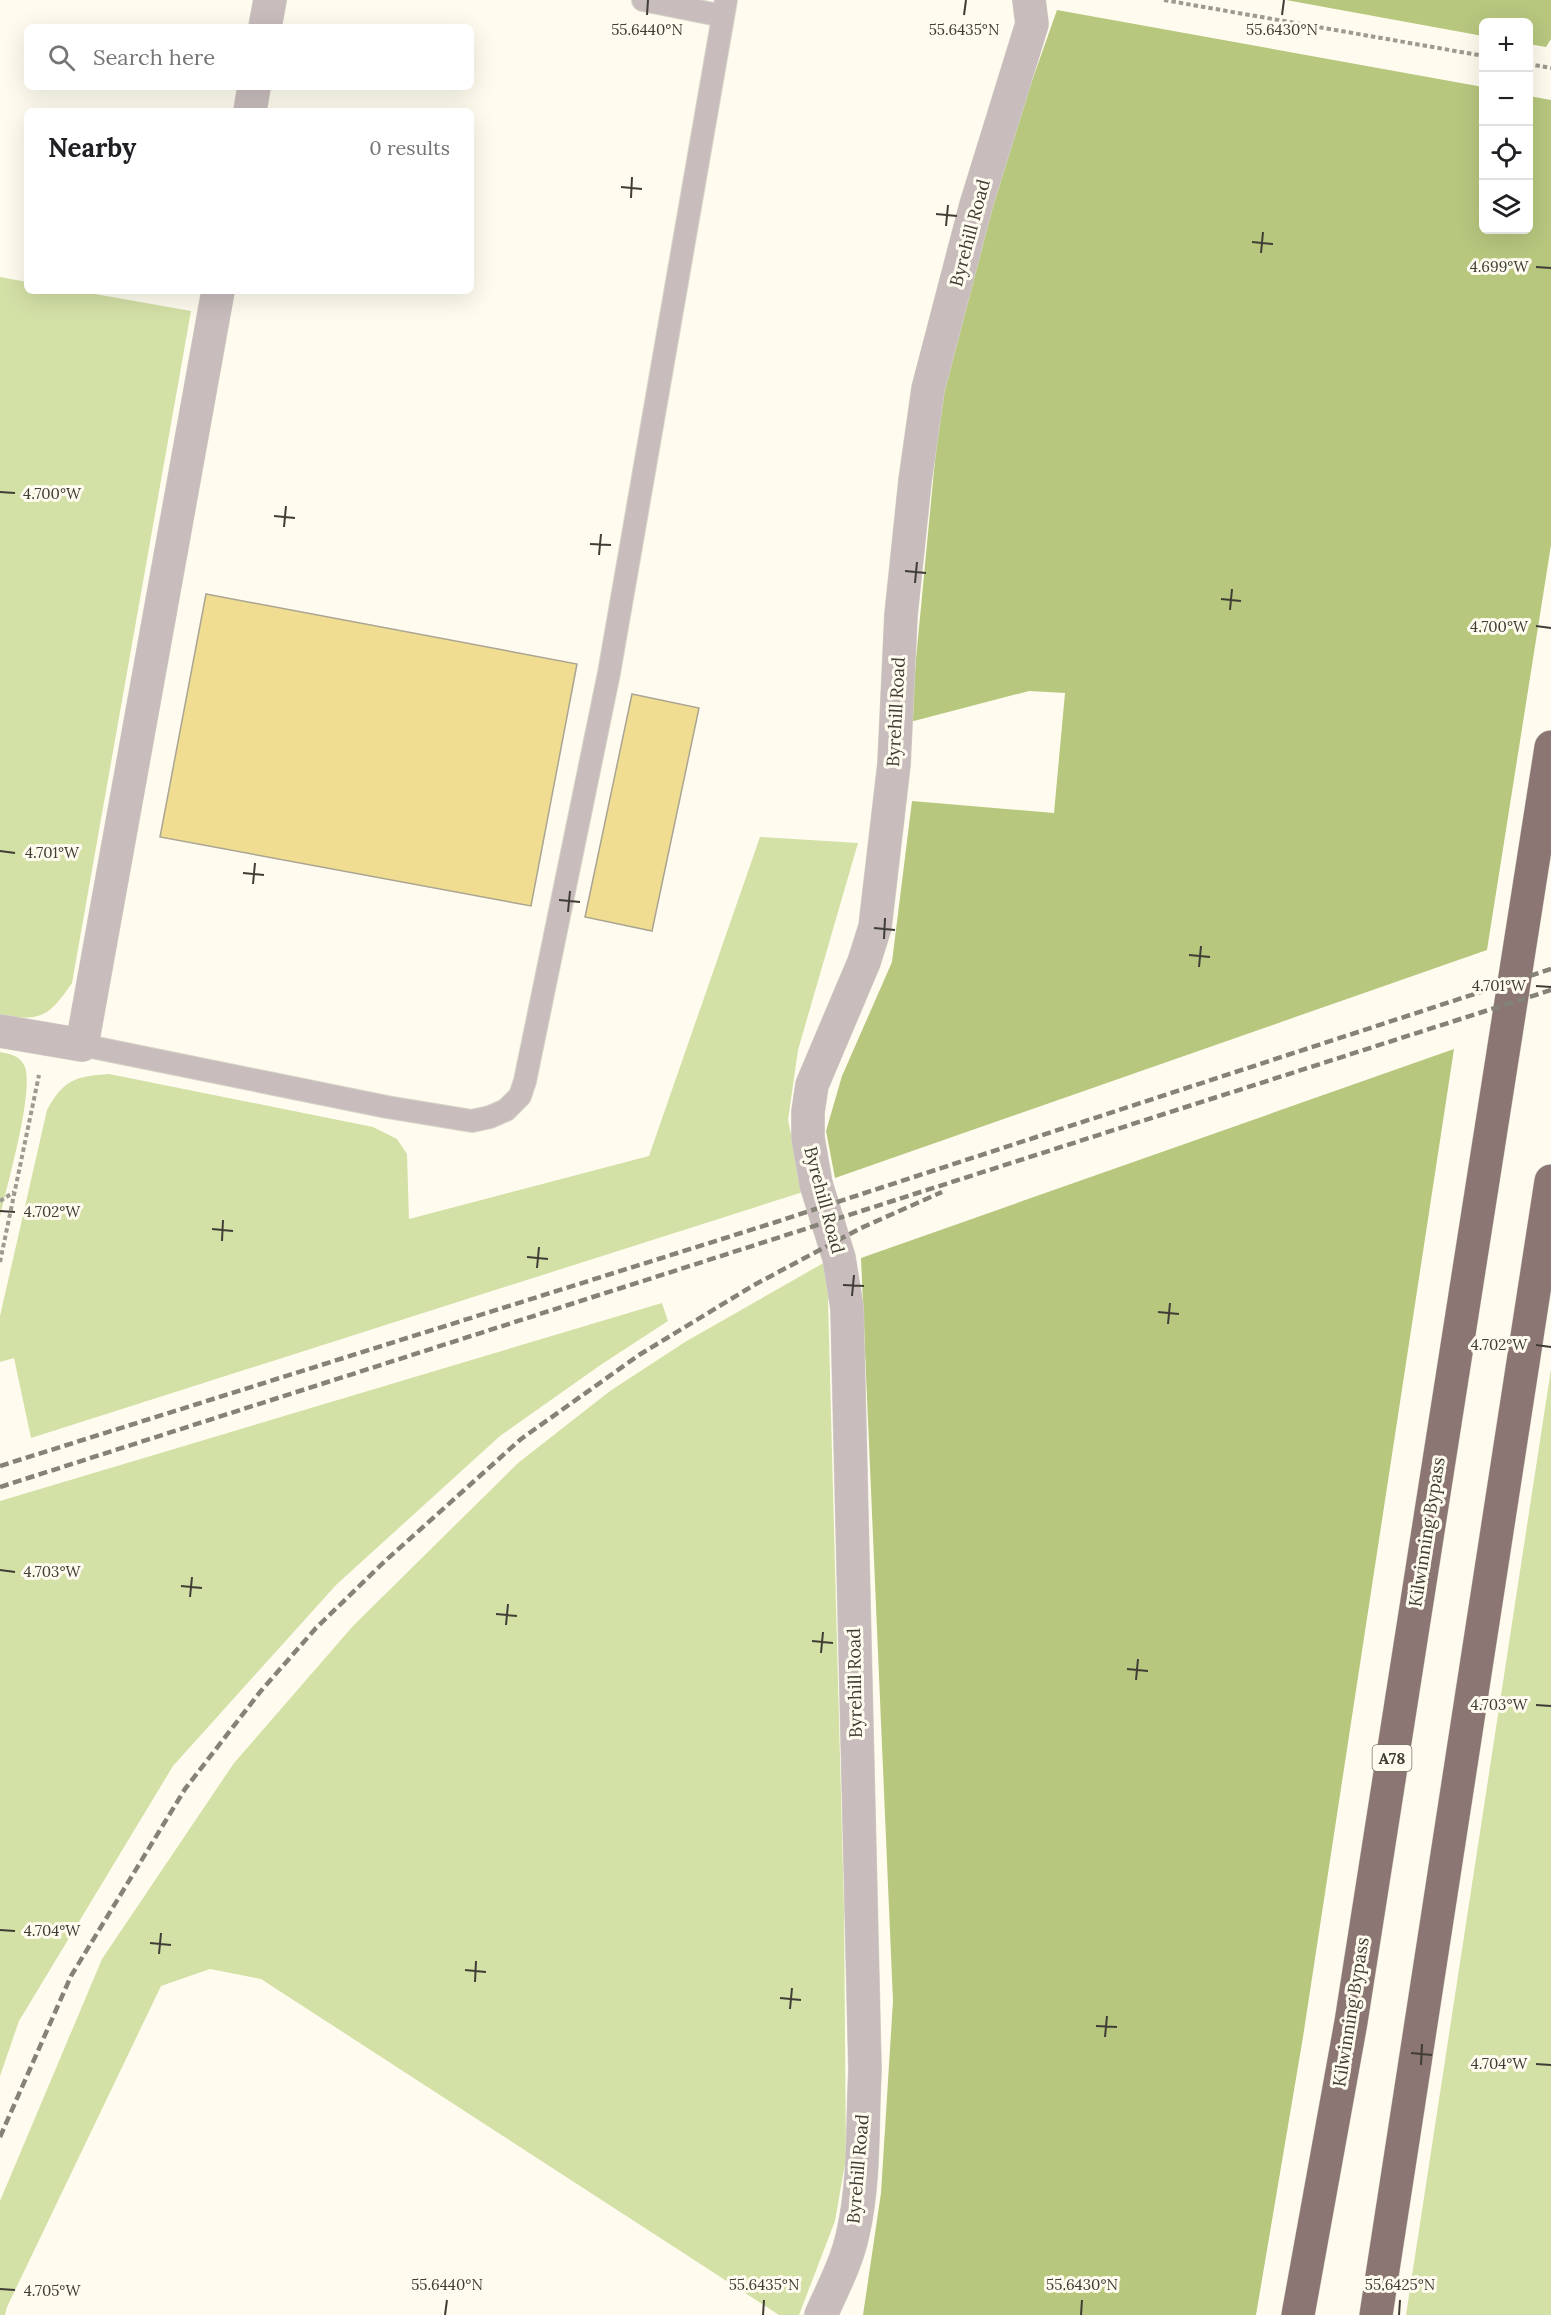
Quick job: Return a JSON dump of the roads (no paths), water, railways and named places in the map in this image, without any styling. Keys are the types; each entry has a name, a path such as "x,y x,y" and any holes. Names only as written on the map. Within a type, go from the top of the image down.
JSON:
{"highway":[{"name":"Kilwinning Bypass","path":"1298,2315 1351,2022 1551,747"},
{"path":"1376,2315 1551,1181"}],"street":[{"path":"266,24 270,0"},
{"name":"Byrehill Road","path":"821,2315 843,2265 853,2234 860,2195 865,2071 848,1308 839,1258 816,1185 808,1138 808,1112 812,1085 864,962 875,927 894,764 900,615 928,389 976,205 1032,24 1029,0"},
{"path":"250,108 254,90"},
{"path":"0,1031 82,1045 217,294"}],"lane":[{"path":"82,1045 387,1107 472,1121 490,1118 506,1110 520,1096 525,1081 609,673 725,8 643,0"}],"railway":[{"path":"0,1466 776,1222 1551,969"},
{"path":"0,1487 1551,990"},
{"path":"0,2137 71,1976 185,1789 260,1692 316,1628 384,1562 521,1439 639,1355 754,1285 861,1228 942,1192"}]}
